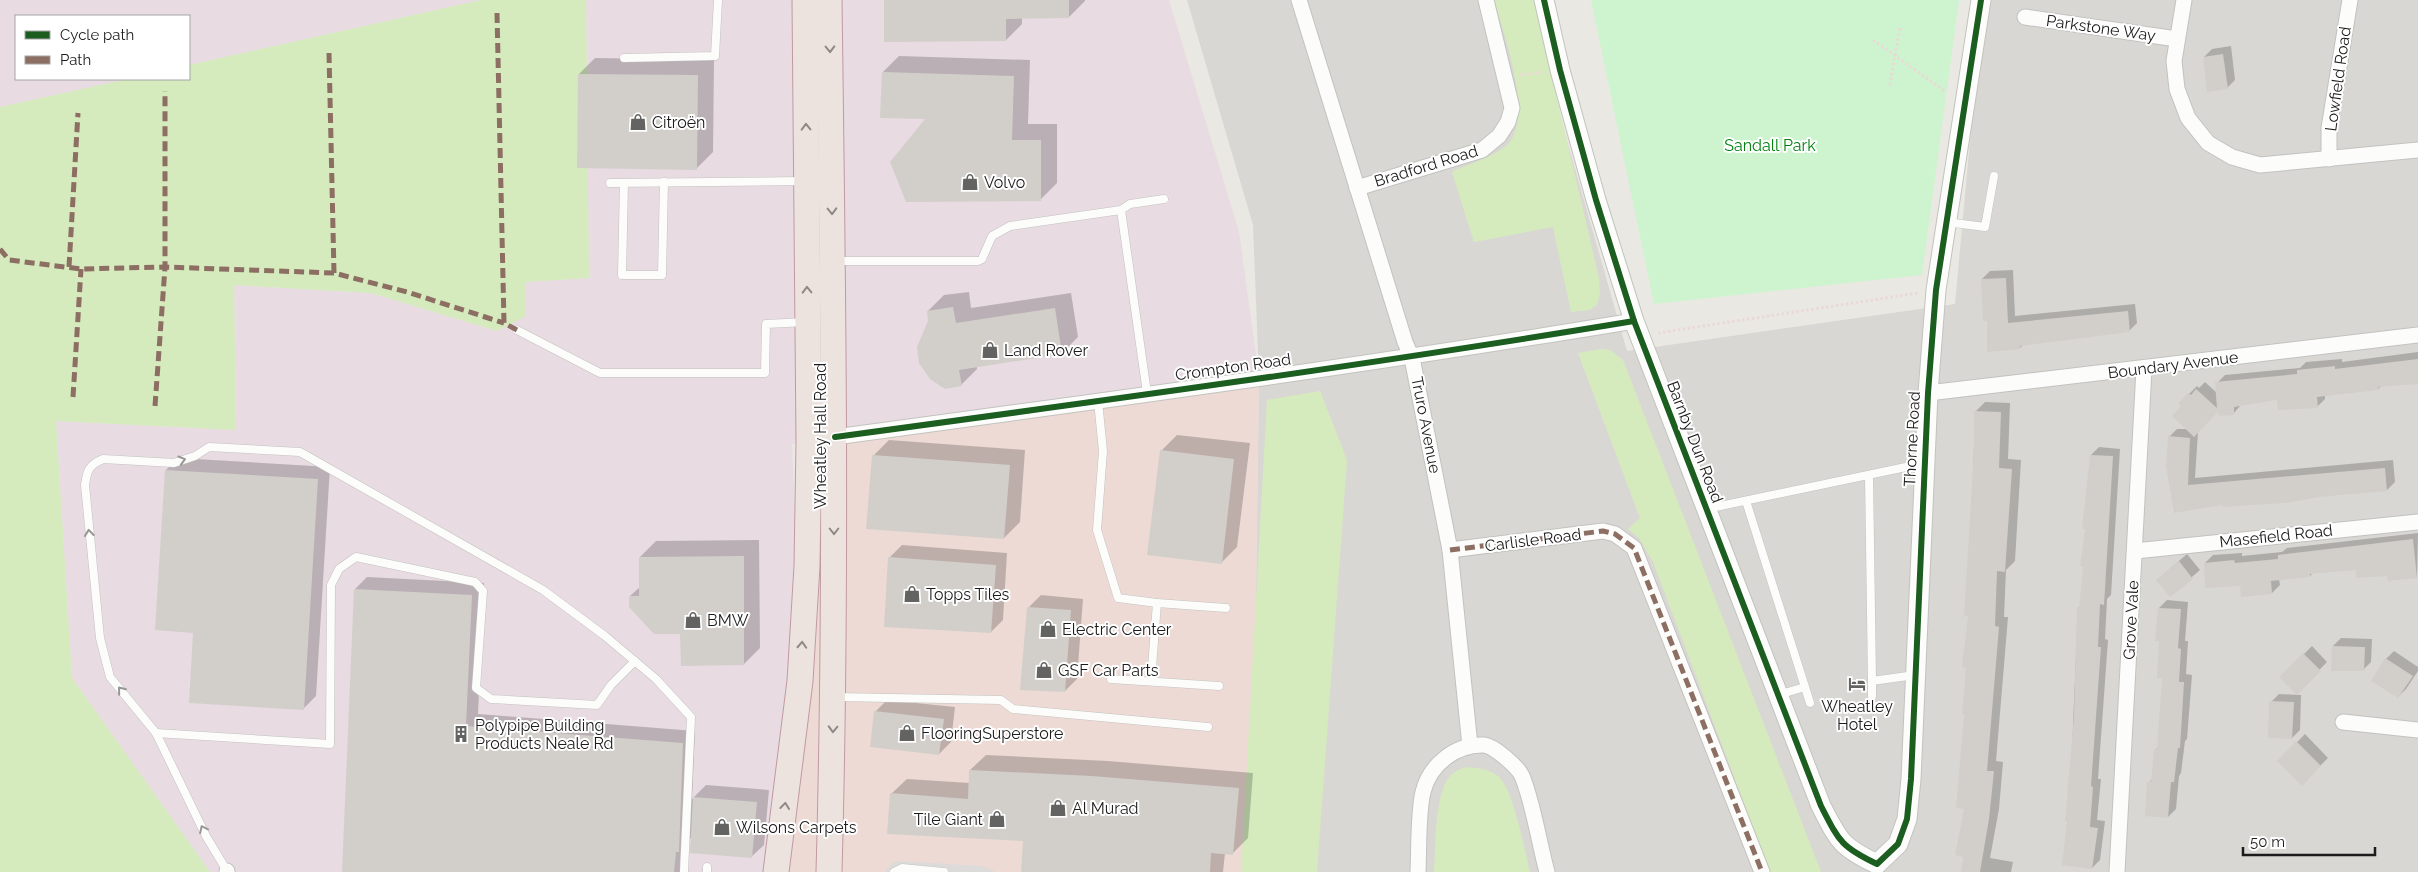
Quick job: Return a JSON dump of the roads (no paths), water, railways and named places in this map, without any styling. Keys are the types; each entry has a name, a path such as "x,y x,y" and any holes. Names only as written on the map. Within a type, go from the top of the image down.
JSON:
{"highway":[{"name":"Wheatley Hall Road","path":"776,872 801,662 807,556 808,322 805,0"},
{"name":"Wheatley Hall Road","path":"829,0 834,437 834,697 829,872"}],"street":[{"name":"Truro Avenue","path":"1299,0 1405,342 1412,358 1450,550 1470,746"},
{"name":"Bradford Road","path":"1357,188 1482,150 1499,136 1508,122 1512,108 1486,0"},
{"name":"Barnby Dun Road","path":"1544,0 1560,70 1596,200 1637,328 1706,509 1821,806 1837,836 1851,851 1877,868"},
{"name":"Thorne Road","path":"1877,868 1898,844 1907,818 1924,463 1936,290 1981,0"},
{"path":"2184,0 2174,61 2177,88 2188,118 2208,143 2232,157 2260,165 2418,150"},
{"name":"Lowfield Road","path":"2329,158 2329,128 2350,0"},
{"name":"Parkstone Way","path":"2024,17 2177,39"},
{"name":"Crompton Road","path":"834,437 1637,328"},
{"name":"Boundary Avenue","path":"1928,393 2144,369 2418,335"},
{"name":"Grove Vale","path":"2117,872 2144,369"},
{"name":"Masefield Road","path":"2134,551 2418,522"},
{"name":"Carlisle Road","path":"1450,550 1603,531 1616,534 1634,548 1762,872"},
{"path":"2343,722 2418,730"},
{"path":"1418,872 1423,792 1431,774 1448,754 1470,746 1487,745 1508,760 1521,775 1547,872"}],"lane":[{"path":"624,58 715,56 718,0"},
{"path":"1946,222 1985,227 1994,176"},
{"path":"610,183 806,181"},
{"path":"624,183 622,275 662,275 664,182"},
{"path":"832,261 978,262 982,259 992,236 1010,226 1121,210 1130,204 1164,199"},
{"path":"1121,210 1147,393"},
{"path":"517,330 600,373 765,374 766,324 808,322"},
{"path":"1098,402 1103,451 1099,536 1108,560 1118,598 1226,608"},
{"path":"227,872 206,836 156,733 110,677 100,638 85,484 86,472 92,464 103,459 174,463 195,456 209,447 300,452 543,590 656,679 691,717 684,872"},
{"path":"1706,509 1924,463"},
{"path":"1869,475 1872,696"},
{"path":"1746,501 1810,703"},
{"path":"156,733 330,744 330,585 339,569 356,557 475,582 483,591 476,688 491,699 597,705 611,684 635,661"},
{"path":"1152,680 1157,603"},
{"path":"1872,681 1915,675"},
{"path":"1111,679 1152,680 1219,686"},
{"path":"1778,695 1805,687"},
{"path":"834,697 1001,700 1013,709 1208,727"},
{"path":"894,872 902,868 944,872"}],"place":[{"name":"Citroën","path":"638,122"},
{"name":"Volvo","path":"970,182"},
{"name":"Land Rover","path":"990,350"},
{"name":"Topps Tiles","path":"912,594"},
{"name":"BMW","path":"693,620"},
{"name":"Electric Center","path":"1048,629"},
{"name":"GSF Car Parts","path":"1044,670"},
{"name":"Wheatley Hotel","path":"1857,684"},
{"name":"FlooringSuperstore","path":"907,733"},
{"name":"Polypipe Building Products Neale Rd","path":"461,734"},
{"name":"Al Murad","path":"1058,808"},
{"name":"Tile Giant","path":"997,819"},
{"name":"Wilsons Carpets","path":"722,827"}],"park label":[{"name":"Sandall Park","path":"1770,145"}]}
